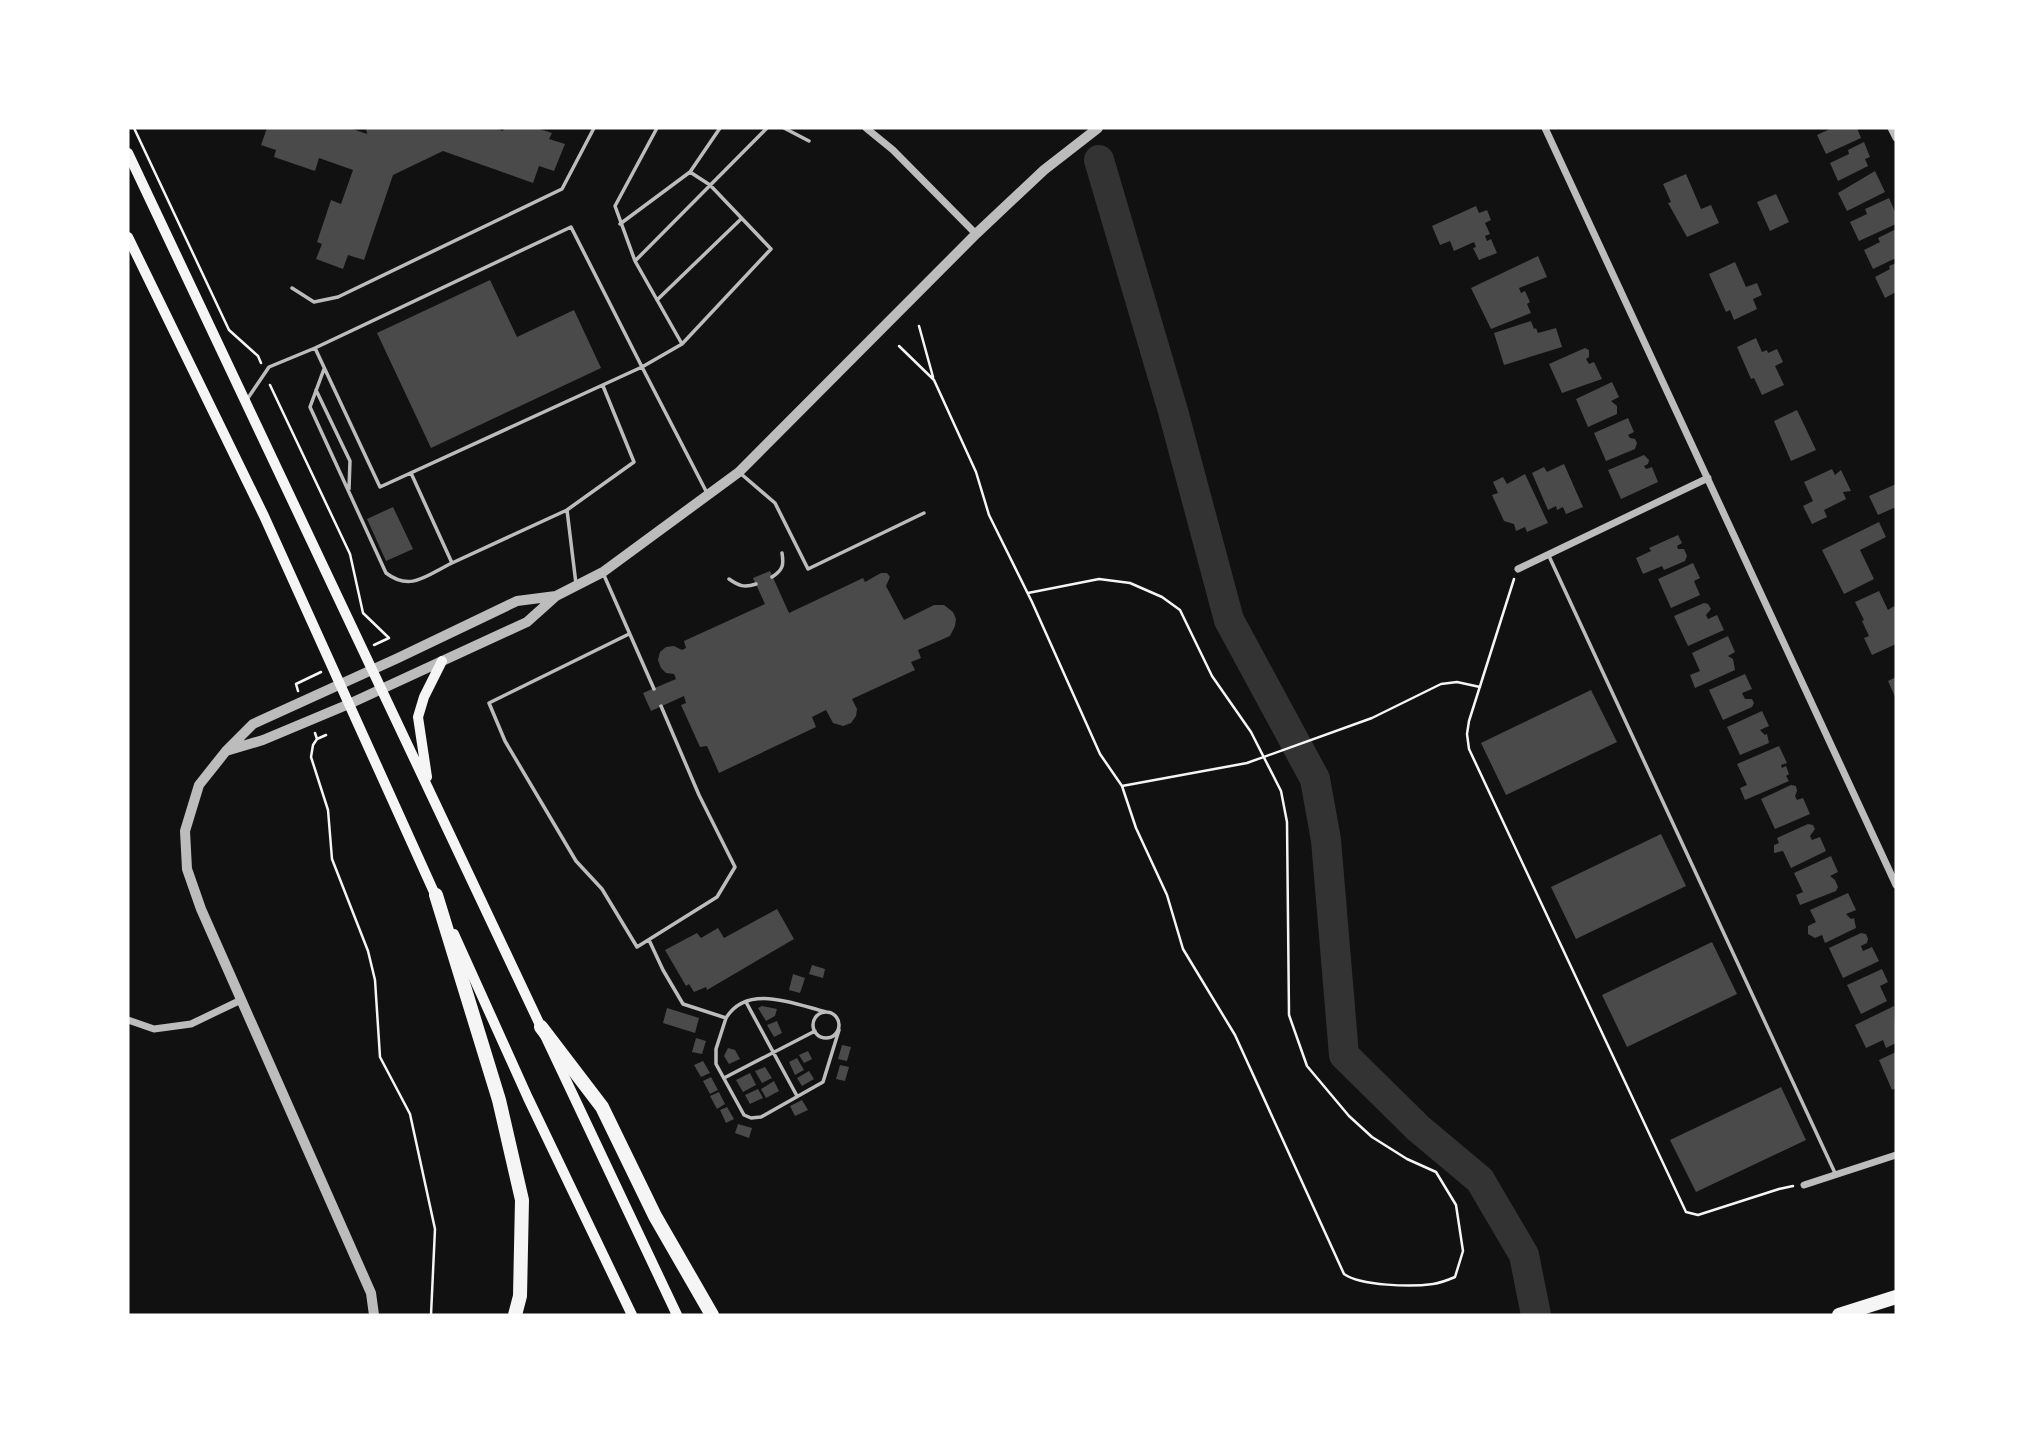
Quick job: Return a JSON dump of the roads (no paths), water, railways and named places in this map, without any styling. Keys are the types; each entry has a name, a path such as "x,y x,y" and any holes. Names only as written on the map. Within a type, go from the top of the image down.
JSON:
{"highway":[{"path":"436,895 499,1100 522,1200 520,1296 515,1315"},
{"path":"541,1027 602,1107 655,1216 712,1315"},
{"path":"1839,1315 1896,1297"}],"main road":[{"path":"128,153 677,1315"},
{"path":"128,236 264,516 528,1098 632,1315"},
{"path":"429,790 418,717 424,697 442,661"}],"street":[{"path":"866,128 892,150 976,234"},
{"path":"226,751 263,740 349,704 527,622 556,596 603,572 739,472 976,234 1044,170 1098,128"},
{"path":"1545,128 1896,885"},
{"path":"1891,128 1896,138"},
{"path":"1518,569 1708,478"},
{"path":"374,1315 371,1293 201,909 187,869 185,831 199,785 226,751 253,724 517,601 556,596"},
{"path":"128,1020 153,1029 191,1024 241,1000"},
{"path":"1804,1185 1896,1155"}],"lane":[{"path":"292,288 314,302 338,297 562,190 594,128"},
{"path":"657,128 615,205 635,261 682,344"},
{"path":"620,223 691,172 720,128"},
{"path":"635,261 767,128"},
{"path":"784,128 809,141"},
{"path":"315,348 380,487 642,367 682,344 771,250 710,185 691,172"},
{"path":"657,300 742,219"},
{"path":"246,402 270,367 571,227 708,495"},
{"path":"324,367 310,407 386,573 398,582 411,583 567,510 634,463 602,385"},
{"path":"316,390 350,461 349,491"},
{"path":"739,472 775,503 808,569 924,513"},
{"path":"411,473 452,563"},
{"path":"567,510 577,586"},
{"path":"772,577 781,572 782,553"},
{"path":"1548,554 1836,1174"},
{"path":"603,572 654,689"},
{"path":"729,579 738,586 756,584"},
{"path":"629,634 489,703 505,741 576,861 602,889 637,947 717,897 735,867 704,805 661,706"},
{"path":"649,940 663,971 683,1004 726,1017"},
{"path":"761,996 837,1017 839,1030 823,1082 761,1117 751,1118 744,1115 716,1064 716,1049 726,1017 732,1008 761,996"},
{"path":"746,1002 797,1096"},
{"path":"815,1031 815,1018 826,1012"},
{"path":"815,1031 825,1038 833,1036 839,1030"},
{"path":"724,1077 815,1031"}],"waterway":[{"path":"1099,160 1173,411 1229,620 1315,779 1326,840 1344,1055 1418,1128 1480,1180 1524,1255 1536,1315"}]}
